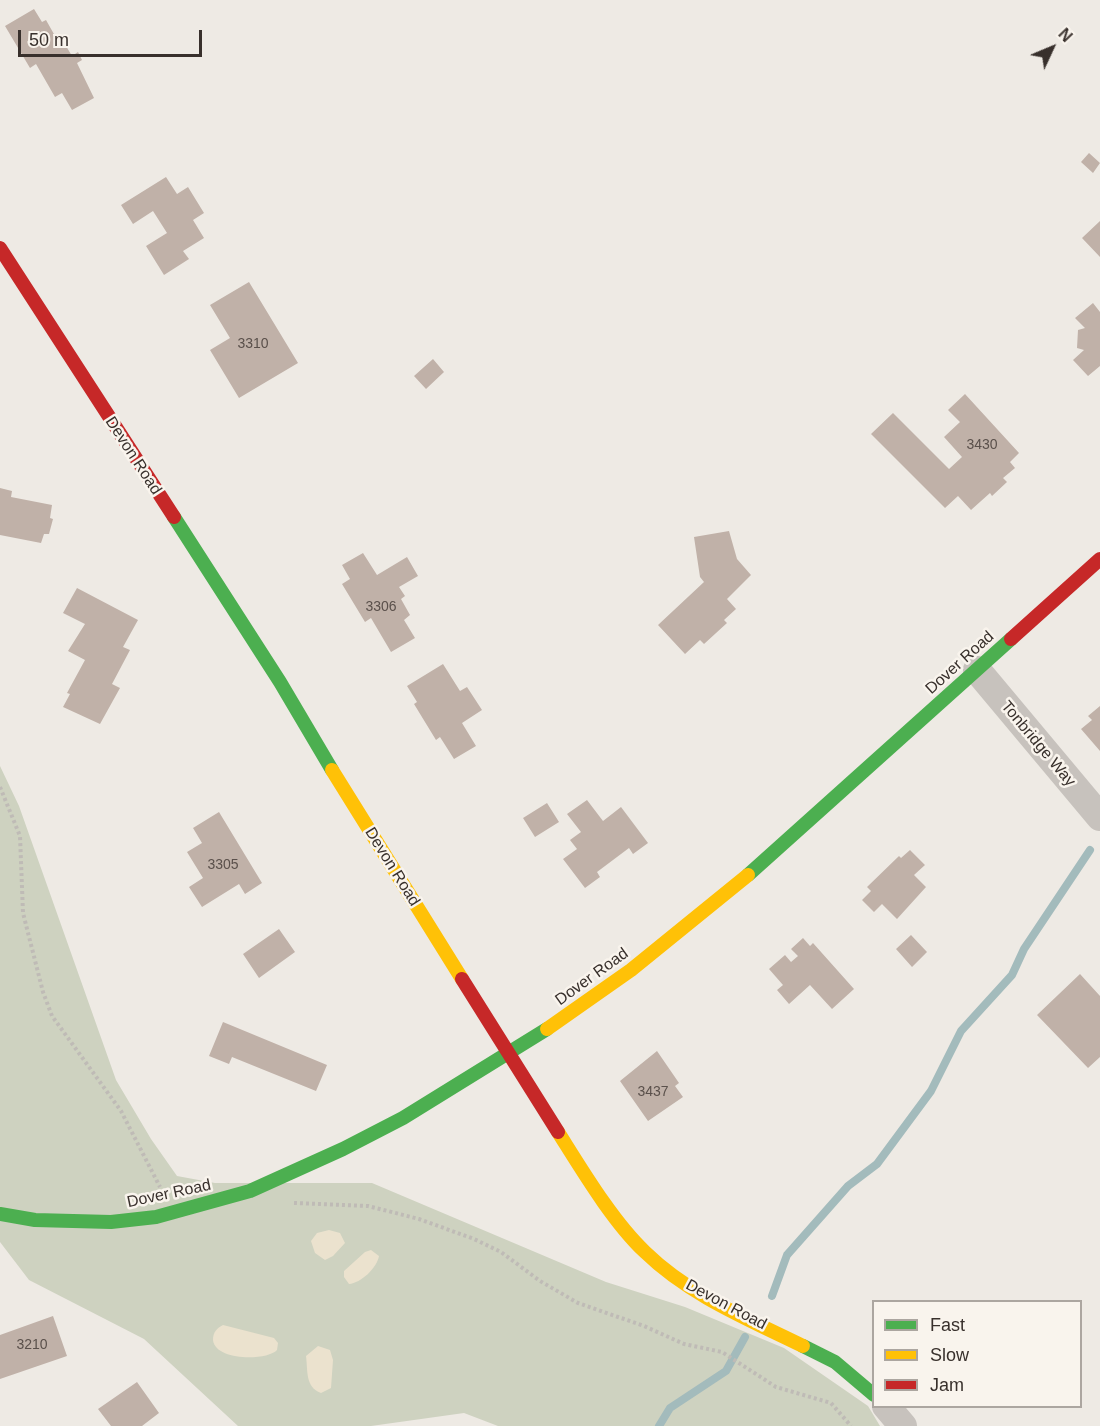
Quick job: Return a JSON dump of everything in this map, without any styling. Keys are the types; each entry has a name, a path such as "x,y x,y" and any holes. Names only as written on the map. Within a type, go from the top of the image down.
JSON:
{"street":[{"name":"Devon Road","path":"0,248 280,682 359,814 568,1148 627,1232 645,1252 683,1283 718,1304 835,1362 872,1394"},
{"name":"Dover Road","path":"0,1214 35,1220 134,1220 230,1198 373,1134 510,1053 631,970 722,899 1100,559"},
{"name":"Tonbridge Way","path":"977,670 1100,817"},
{"path":"887,1408 903,1426"}],"path":[{"path":"722,1352 742,1368 753,1371 776,1388 831,1403 851,1426"}],"green space":[{"path":"0,766 19,806 116,1080 151,1139 177,1176 215,1183 372,1183 606,1282 685,1307 784,1348 868,1406 880,1426 498,1426 464,1413 371,1426 238,1426 144,1339 29,1280 0,1242"}],"sand":[{"path":"329,1230 340,1233 345,1243 333,1256 325,1260 315,1253 311,1241 317,1233"},
{"path":"371,1250 379,1256 378,1261 363,1278 349,1284 344,1277 344,1271 365,1252"},
{"path":"223,1325 274,1338 278,1343 277,1350 271,1354 253,1357 222,1352 213,1340 216,1331"},
{"path":"318,1346 330,1350 333,1360 331,1388 321,1393 312,1387 307,1373 306,1356"}],"building":[{"path":"34,9 42,22 46,20 59,43 63,41 72,56 78,52 82,60 77,63 94,98 72,110 62,93 55,97 36,64 30,68 5,26"},
{"path":"1089,153 1100,163 1093,173 1081,162"},
{"path":"166,177 177,194 188,187 204,213 193,220 204,238 183,251 189,259 164,275 146,246 167,233 153,211 133,224 121,205"},
{"path":"1100,221 1100,257 1082,238"},
{"path":"249,282 298,363 239,398 210,350 230,338 210,305"},
{"path":"1093,303 1100,312 1100,366 1088,376 1073,360 1084,350 1077,348 1078,330 1085,328 1075,318"},
{"path":"433,359 444,372 426,389 414,376"},
{"path":"965,394 1019,453 1010,462 1015,468 1003,478 1007,482 992,496 990,493 971,510 958,496 945,508 871,434 893,413 949,469 962,457 944,437 960,422 948,410"},
{"path":"0,488 12,491 11,497 52,505 50,518 53,519 49,534 44,534 41,543 0,535"},
{"path":"729,531 737,559 751,575 727,599 736,609 724,620 727,623 704,644 700,640 685,654 658,625 704,582 700,577 694,537"},
{"path":"363,553 377,575 407,557 418,576 399,587 405,596 401,599 410,615 404,620 415,638 391,652 371,618 365,622 342,584 350,579 342,565"},
{"path":"77,588 138,620 123,647 130,650 112,684 120,688 100,724 63,707 70,694 67,693 85,660 68,651 85,624 63,613"},
{"path":"443,664 460,691 467,687 482,710 462,723 476,746 454,759 440,737 436,740 414,704 417,702 407,686"},
{"path":"1100,706 1100,751 1081,729 1092,720 1088,716"},
{"path":"587,800 603,821 621,807 648,843 633,854 629,848 597,872 600,877 585,888 563,859 577,849 570,840 581,832 567,814"},
{"path":"547,803 559,822 535,837 523,818"},
{"path":"219,812 262,883 245,894 239,884 202,907 189,887 203,878 187,852 202,843 193,828"},
{"path":"910,850 925,865 914,875 926,887 897,919 882,904 874,912 862,900 871,891 867,887 899,856 901,858"},
{"path":"279,929 295,952 259,978 243,954"},
{"path":"911,935 927,952 912,967 896,949"},
{"path":"803,938 810,946 813,943 854,989 832,1009 810,985 789,1004 777,990 783,985 769,969 785,955 791,962 798,956 791,949"},
{"path":"1080,974 1100,996 1100,1057 1088,1068 1037,1015"},
{"path":"223,1022 327,1065 316,1091 232,1057 229,1064 209,1056"},
{"path":"657,1051 679,1083 675,1086 683,1097 648,1121 620,1081"},
{"path":"53,1316 67,1356 0,1379 0,1335"},
{"path":"137,1382 159,1413 142,1426 111,1426 98,1409"}],"waterway":[{"path":"772,1296 787,1255 848,1186 877,1164 931,1091 961,1031 1012,975 1024,949 1090,850"},
{"path":"659,1426 670,1408 726,1371 745,1337"}],"traffic: fast":[{"path":"174,517 280,682 332,770"},
{"path":"748,875 1011,639"},
{"path":"0,1214 35,1220 111,1222 156,1217 250,1191 343,1149 403,1118 547,1029"},
{"path":"803,1346 835,1362 872,1393"}],"traffic: slow":[{"path":"332,770 462,979"},
{"path":"547,1029 631,970 748,875"},
{"path":"558,1132 598,1195 621,1226 662,1267 700,1294 803,1346"}],"traffic: jam":[{"path":"0,248 174,517"},
{"path":"1011,639 1100,559"},
{"path":"462,979 558,1132"}]}
